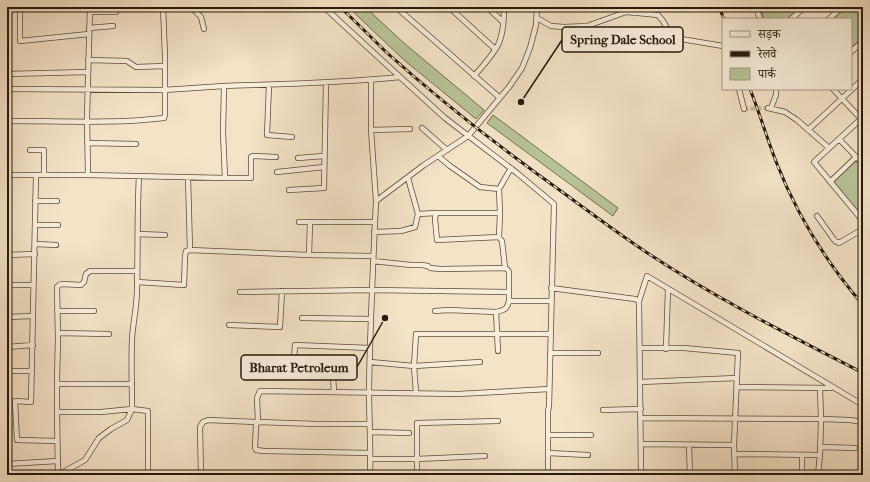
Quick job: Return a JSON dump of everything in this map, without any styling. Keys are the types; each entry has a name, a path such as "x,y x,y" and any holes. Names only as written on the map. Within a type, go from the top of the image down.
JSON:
{"street":[{"path":"20,7 20,41 89,34"},
{"path":"7,121 149,120 164,118 165,66 163,7"},
{"path":"193,7 201,17 204,29"},
{"path":"324,7 445,118 511,168 554,204 548,475"},
{"path":"396,7 500,98"},
{"path":"449,7 495,49"},
{"path":"487,7 503,22"},
{"path":"474,76 488,60 498,44 503,22 504,7"},
{"path":"376,201 424,165 468,136 500,98 522,68 530,48 536,25 537,7"},
{"path":"756,7 760,18"},
{"path":"793,7 799,12"},
{"path":"792,18 805,7"},
{"path":"830,18 842,7"},
{"path":"88,175 87,121 90,10 116,12"},
{"path":"537,18 551,26 564,27 587,26 626,12 658,15 668,30 669,37 722,46"},
{"path":"89,28 113,26"},
{"path":"852,51 863,41"},
{"path":"88,60 127,61 136,67 165,66"},
{"path":"7,74 88,72"},
{"path":"7,89 164,90 224,86 326,83 400,77"},
{"path":"852,89 863,79"},
{"path":"370,475 370,319 376,201 371,130 371,80"},
{"path":"290,190 324,188 326,83"},
{"path":"269,85 268,135 292,137"},
{"path":"224,86 223,132 225,178"},
{"path":"739,90 744,108"},
{"path":"776,90 776,95 769,108 785,112 797,120 829,148"},
{"path":"834,90 862,119 814,162 863,221"},
{"path":"808,130 851,90"},
{"path":"422,128 448,150"},
{"path":"371,130 410,129"},
{"path":"839,139 863,164"},
{"path":"87,143 136,144"},
{"path":"30,150 44,150 44,175"},
{"path":"298,158 324,156"},
{"path":"438,156 480,187 499,189"},
{"path":"7,175 251,178 251,157 276,157"},
{"path":"830,182 856,158"},
{"path":"277,172 324,167"},
{"path":"435,311 448,310 496,312 506,309 508,306 508,270 505,268 502,241 499,237 499,189 511,168"},
{"path":"36,175 31,402 15,401 17,440 57,440"},
{"path":"137,271 90,271 86,274 82,284 59,285 56,289 58,333 58,475 85,460 99,438 127,420 132,409 132,339 137,296 139,176"},
{"path":"188,178 190,250"},
{"path":"374,232 401,231 415,227 418,214 408,178"},
{"path":"35,202 57,202"},
{"path":"436,213 437,240 499,237"},
{"path":"418,214 500,213"},
{"path":"817,216 835,241 839,243 863,229"},
{"path":"300,222 375,222"},
{"path":"309,255 310,222"},
{"path":"35,225 58,225"},
{"path":"138,234 165,235"},
{"path":"35,244 56,245"},
{"path":"137,282 184,285 185,256 186,251 190,250 373,258 440,269 505,268"},
{"path":"7,255 35,254"},
{"path":"641,475 639,301 646,276 863,406"},
{"path":"7,285 34,285"},
{"path":"551,288 635,299 639,301"},
{"path":"666,349 668,289"},
{"path":"240,292 371,290 508,292"},
{"path":"228,325 280,327 282,291"},
{"path":"509,301 551,302"},
{"path":"57,311 94,311"},
{"path":"496,312 498,351"},
{"path":"7,317 33,316"},
{"path":"302,318 370,319"},
{"path":"58,333 109,334"},
{"path":"416,393 414,366 416,334 550,334"},
{"path":"7,347 33,345"},
{"path":"293,374 294,345 370,348"},
{"path":"640,348 684,348 738,353 734,445 735,475"},
{"path":"550,353 598,354"},
{"path":"370,362 414,366 480,362"},
{"path":"7,371 32,371"},
{"path":"334,376 334,392"},
{"path":"640,382 737,378"},
{"path":"57,384 132,384"},
{"path":"737,387 833,388"},
{"path":"818,475 821,419 820,388"},
{"path":"370,453 256,450 256,425 258,422 257,398 260,391 458,394 549,389"},
{"path":"57,412 101,412 132,409 148,411 148,475"},
{"path":"603,410 641,409"},
{"path":"640,418 821,419 863,422"},
{"path":"201,475 200,427 203,422 208,420 316,424 370,424"},
{"path":"417,475 417,423 498,421"},
{"path":"370,432 409,433"},
{"path":"548,435 591,435"},
{"path":"641,444 734,445"},
{"path":"689,445 690,475"},
{"path":"820,447 855,448"},
{"path":"548,453 588,455"},
{"path":"735,454 820,455"},
{"path":"802,455 802,475"},
{"path":"370,459 486,456"},
{"path":"7,464 58,461"}],"green space":[{"path":"348,7 365,7 405,44 484,110 476,119 404,60"},
{"path":"760,7 790,7 795,12 788,18 764,18"},
{"path":"846,7 863,8 863,37 852,47 852,18 834,18"},
{"path":"493,115 618,208 613,216 487,123"},
{"path":"856,161 863,168 863,218 833,182"}],"tunnel":[{"path":"744,109 768,108"}],"railway":[{"path":"340,7 386,52 451,108 519,160 646,252 725,300 863,373"},
{"path":"719,7 724,18"},
{"path":"750,90 777,164 794,202 825,255 863,305"}],"place":[{"name":"Spring Dale School","path":"521,102"},
{"name":"Bharat Petroleum","path":"385,318"}]}
